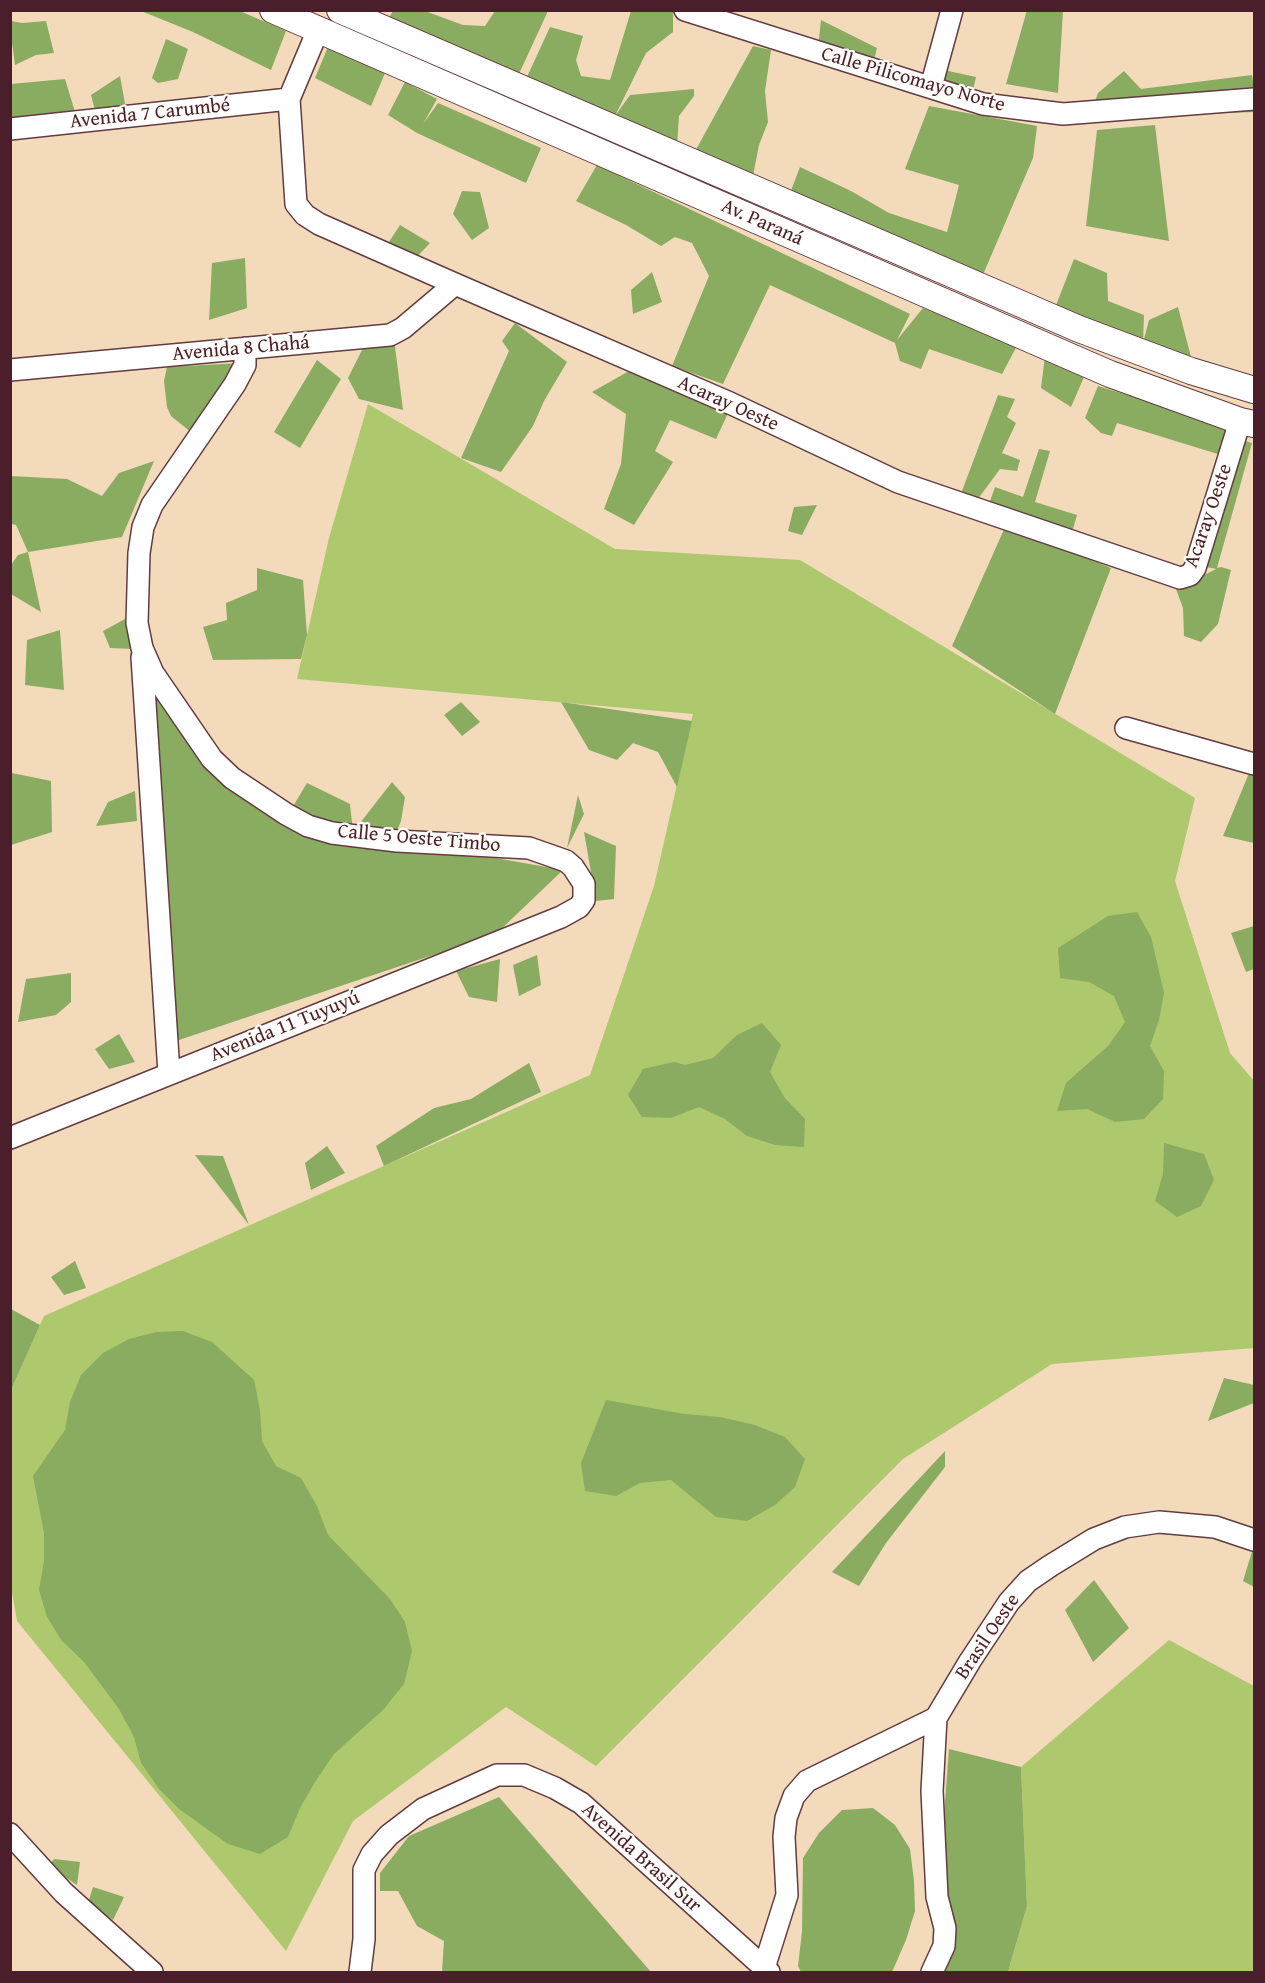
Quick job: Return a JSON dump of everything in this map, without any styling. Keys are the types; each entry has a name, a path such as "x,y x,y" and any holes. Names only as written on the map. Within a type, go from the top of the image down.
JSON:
{"street":[{"name":"Av. Paraná","path":"340,10 1079,329 1181,368 1254,390"},
{"name":"Calle Pilicomayo Norte","path":"685,10 983,104 1063,114 1254,99"},
{"path":"931,87 952,10"},
{"name":"Av. Paraná","path":"275,11 1110,374 1247,422"},
{"name":"Acaray Oeste","path":"318,30 289,99 296,204 299,210 319,224 732,404 898,482 1180,578 1190,575 1196,568 1247,422"},
{"name":"Avenida 7 Carumbé","path":"10,129 289,99"},
{"name":"Avenida 8 Chahá","path":"10,370 390,335 403,328 454,284"},
{"path":"991,322 1000,295"},
{"name":"Calle 5 Oeste Timbo","path":"245,348 246,362 243,370 152,505 143,527 139,553 136,623 142,648 153,673 212,759 232,778 286,814 308,826 332,833 397,840 529,848 566,861 580,876 585,893 584,900 579,907 561,917"},
{"path":"142,648 169,1073"},
{"path":"1126,728 1254,764"},
{"name":"Avenida 11 Tuyuyú","path":"10,1138 561,917"},
{"name":"Brasil Oeste","path":"932,1972 944,1946 945,1928 937,1897 932,1791 936,1718 1009,1602 1028,1581 1094,1539 1125,1527 1159,1522 1215,1527 1254,1540"},
{"path":"766,1970 786,1895 784,1837 786,1818 794,1796 807,1781 936,1718"},
{"name":"Avenida Brasil Sur","path":"360,1972 364,1939 364,1870 372,1854 389,1835 423,1809 497,1775 524,1775 555,1788 580,1803 766,1970"},
{"path":"10,1834 64,1893 152,1972"}],"green space":[{"path":"1027,10 1063,11 1058,93 1006,84"},
{"path":"141,11 240,11 286,31 271,70 193,32"},
{"path":"393,11 425,11 463,25 485,26 495,11 548,11 518,76 384,26"},
{"path":"631,11 673,12 673,32 646,53 615,116 630,95 694,89 694,96 679,116 677,146 526,79 550,27 583,36 576,60 581,76 610,80"},
{"path":"821,20 877,48 873,64 818,48"},
{"path":"11,21 22,23 46,21 54,53 36,55 15,65"},
{"path":"166,39 188,49 178,79 158,83 152,78"},
{"path":"753,46 771,50 765,91 768,122 759,145 752,181 693,155"},
{"path":"328,47 388,66 371,106 315,78"},
{"path":"939,69 976,77 971,98 930,82"},
{"path":"1124,71 1141,89 1252,75 1254,112 1089,118 1098,93"},
{"path":"120,76 126,109 96,114 91,95"},
{"path":"65,79 76,115 11,120 11,84"},
{"path":"405,82 437,99 423,124 438,103 541,148 526,183 417,133 388,115"},
{"path":"929,106 1037,126 1033,158 979,284 787,201 800,167 851,191 889,213 947,232 959,185 905,169"},
{"path":"1155,125 1169,241 1086,226 1097,130"},
{"path":"597,165 910,314 897,340 923,308 1018,344 1002,374 929,349 921,369 900,361 895,343 770,285 723,384 672,366 709,276 692,243 675,237 661,246 626,225 576,201"},
{"path":"462,191 480,192 489,228 472,240 453,214"},
{"path":"400,225 430,243 414,260 389,242"},
{"path":"245,258 247,308 209,320 212,263"},
{"path":"1074,259 1107,273 1108,301 1144,315 1143,343 1149,320 1178,307 1191,357 1143,347 1142,352 1053,313"},
{"path":"652,272 662,302 633,314 631,290"},
{"path":"515,323 567,362 544,401 533,426 501,472 461,458 509,351 502,341"},
{"path":"394,339 403,410 359,399 348,378 363,348"},
{"path":"1045,356 1084,377 1071,407 1041,388"},
{"path":"317,360 341,379 300,448 274,432"},
{"path":"240,363 192,433 171,416 167,407 164,381 167,367"},
{"path":"629,371 731,407 716,439 670,420 655,451 673,462 634,525 604,509 621,464 626,414 592,392"},
{"path":"1098,386 1229,426 1221,455 1117,423 1112,436 1101,433 1085,418"},
{"path":"998,395 1015,399 1007,417 1016,423 1002,453 1020,460 1017,471 1000,469 975,503 962,491"},
{"path":"368,404 615,549 800,560 1195,798 1175,881 1230,1053 1254,1081 1254,1348 1052,1364 903,1459 596,1766 506,1707 353,1821 286,1951 17,1621 10,1580 10,1392 44,1316 590,1075 654,886 693,714 297,679 329,538"},
{"path":"1239,439 1252,443 1217,568 1231,570 1218,624 1201,642 1184,636 1183,608 1176,589 1216,569 1202,566"},
{"path":"1039,449 1050,451 1035,502 1077,515 1071,536 989,504 995,487 1023,497"},
{"path":"154,461 122,537 28,552 16,525 11,524 11,476 67,479 102,496 119,473"},
{"path":"817,505 802,535 788,531 794,507"},
{"path":"1006,525 1111,568 1055,714 952,646"},
{"path":"28,552 41,612 11,594 11,565 18,555"},
{"path":"257,568 303,580 307,635 301,659 213,660 203,627 227,620 226,603 257,590"},
{"path":"125,619 132,649 110,648 103,631"},
{"path":"60,630 64,690 25,685 27,640"},
{"path":"145,684 217,775 289,813 307,783 350,804 353,832 392,782 405,797 401,821 395,836 355,833 563,870 496,934 173,1042"},
{"path":"461,702 480,722 462,736 444,715"},
{"path":"561,702 692,721 677,787 658,752 633,743 617,760 589,750"},
{"path":"11,731 12,773 51,781 52,832 11,845"},
{"path":"1252,766 1254,767 1254,843 1223,836"},
{"path":"135,791 137,821 96,826 108,802"},
{"path":"578,795 584,814 567,848"},
{"path":"584,832 616,846 614,899 596,901"},
{"path":"1137,912 1151,937 1164,993 1159,1020 1150,1046 1164,1071 1163,1099 1144,1119 1115,1122 1087,1109 1057,1111 1066,1083 1108,1046 1125,1022 1114,996 1089,982 1060,978 1058,948 1108,916"},
{"path":"1254,926 1254,969 1246,972 1231,933"},
{"path":"537,955 541,985 519,996 513,965"},
{"path":"500,959 497,1002 469,997 456,971"},
{"path":"71,973 71,1002 56,1015 18,1022 26,979"},
{"path":"762,1023 781,1045 770,1072 784,1097 805,1119 804,1147 775,1145 747,1136 725,1119 699,1107 671,1118 642,1117 628,1095 643,1069 674,1062 685,1065 713,1058 737,1035"},
{"path":"119,1034 135,1062 109,1069 95,1049"},
{"path":"529,1063 541,1092 384,1166 376,1146 434,1108 471,1099"},
{"path":"1164,1143 1204,1154 1214,1180 1201,1206 1177,1217 1155,1201 1163,1174"},
{"path":"327,1146 345,1173 311,1190 305,1163"},
{"path":"195,1155 223,1156 249,1225"},
{"path":"75,1261 86,1288 64,1295 51,1277"},
{"path":"11,1309 40,1325 11,1390"},
{"path":"183,1331 212,1342 254,1380 260,1410 262,1441 276,1466 301,1478 317,1506 328,1535 390,1599 405,1622 412,1651 404,1684 383,1710 334,1754 300,1808 288,1837 260,1854 228,1844 179,1809 159,1789 141,1763 134,1737 119,1709 84,1662 62,1641 47,1617 39,1590 44,1561 44,1533 33,1476 65,1430 70,1402 81,1375 103,1353 129,1339 156,1332"},
{"path":"1224,1378 1254,1385 1254,1403 1208,1421"},
{"path":"606,1400 684,1414 720,1417 755,1425 785,1437 805,1459 795,1487 775,1505 747,1521 716,1517 671,1480 640,1483 616,1496 585,1491 581,1463"},
{"path":"945,1451 945,1467 886,1543 859,1586 832,1572"},
{"path":"1254,1545 1254,1587 1243,1581"},
{"path":"1094,1580 1129,1628 1093,1662 1065,1610"},
{"path":"1169,1640 1254,1686 1254,1972 1008,1972 1027,1906 1021,1767"},
{"path":"949,1749 1021,1767 1027,1906 1008,1972 932,1972"},
{"path":"499,1797 651,1972 442,1972 444,1941 417,1926 398,1891 380,1891 380,1873 409,1836"},
{"path":"873,1808 895,1825 910,1849 914,1881 915,1911 906,1940 892,1972 801,1972 798,1966 802,1932 803,1858 819,1833 842,1810"},
{"path":"54,1859 80,1862 77,1885 48,1866"},
{"path":"93,1887 124,1897 113,1920 88,1903"}]}
